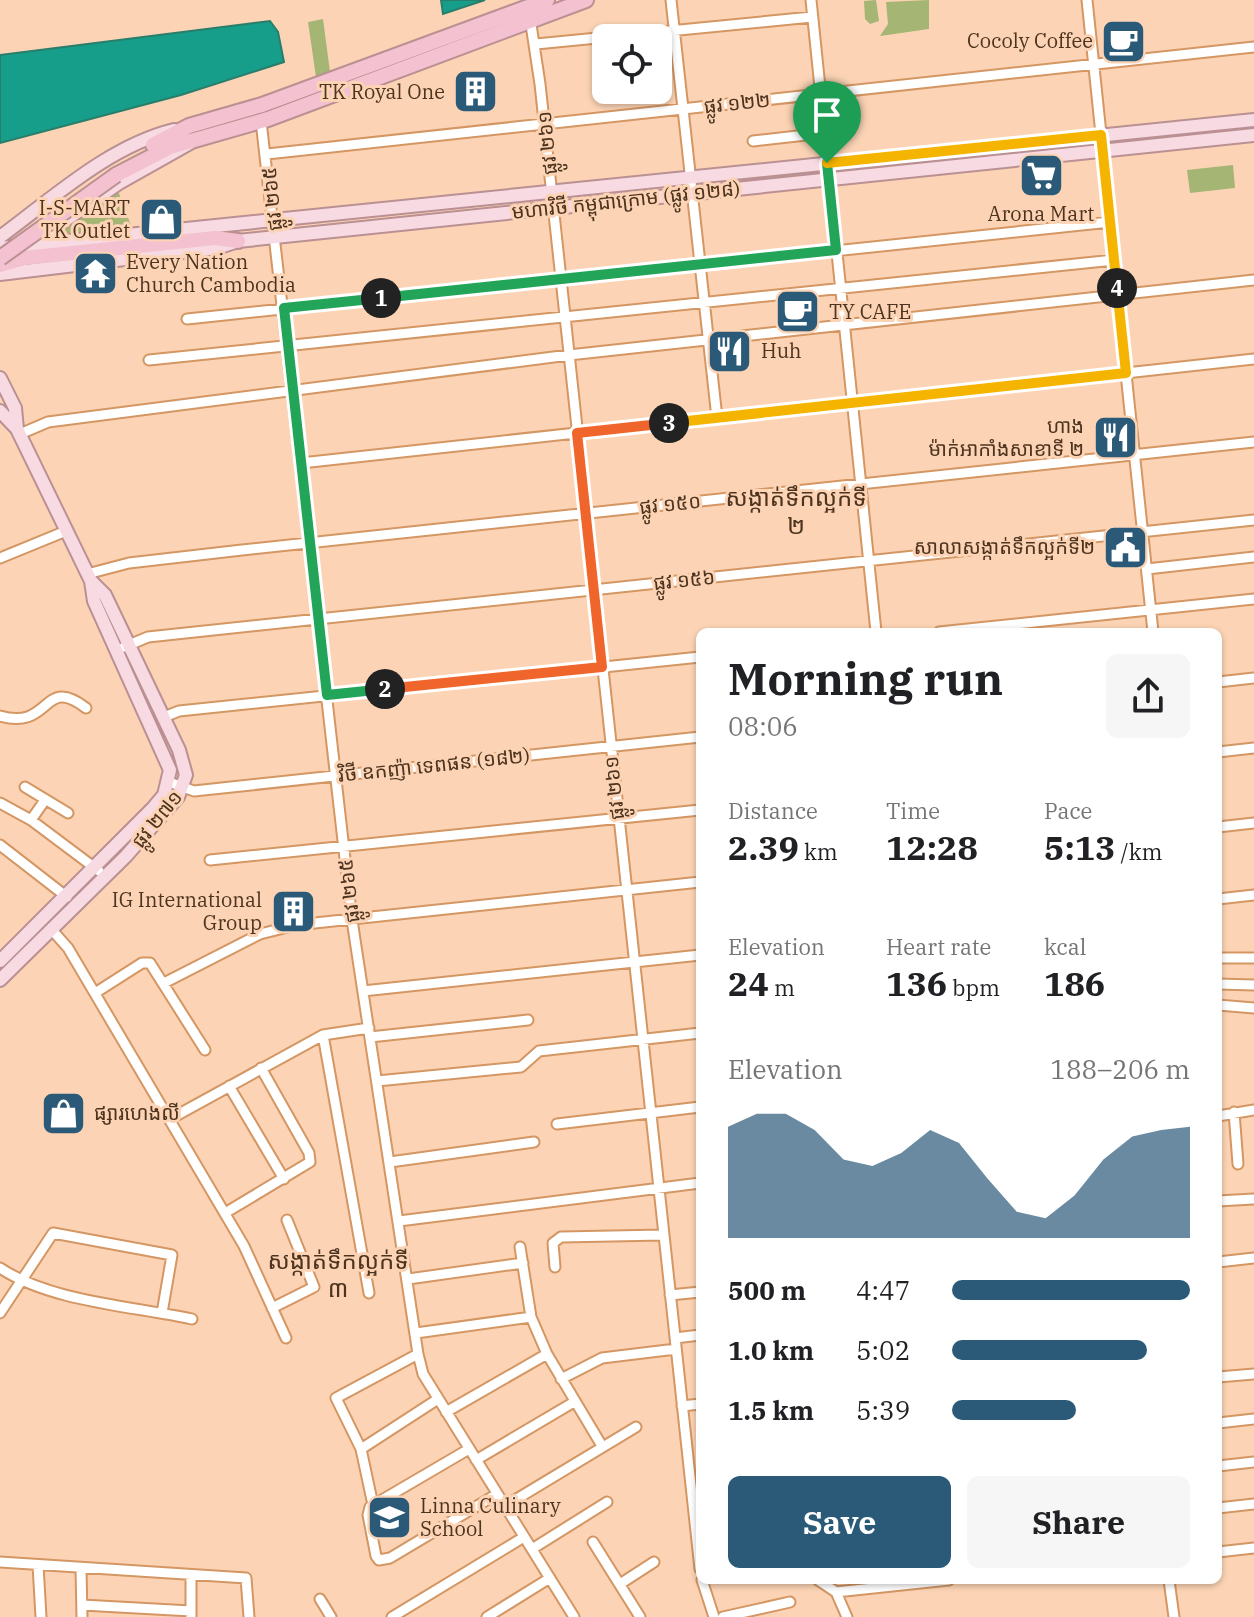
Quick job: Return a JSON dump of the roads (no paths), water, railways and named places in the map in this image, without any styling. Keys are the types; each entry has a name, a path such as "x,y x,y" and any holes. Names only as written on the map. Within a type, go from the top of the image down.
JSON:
{"highway":[{"path":"191,133 261,121 529,14 547,0"},
{"path":"0,248 113,171 191,133 262,105 529,14 586,0"},
{"path":"0,258 113,171"},
{"path":"0,265 24,258 215,238 238,241"}],"main road":[{"name":"មហាវិថី កម្ពុជាក្រោម (ផ្លូវ ១២៨)","path":"0,248 33,244 52,237 275,220 1254,120"},
{"path":"2,232 129,148 159,133 191,133"},
{"path":"40,207 40,225 52,237 119,183 173,156 191,133"},
{"name":"មហាវិថី កម្ពុជាក្រោម (ផ្លូវ ១២៨)","path":"0,274 217,248 238,241 1254,135"},
{"path":"2,232 33,244"},
{"name":"ផ្លូវ ២៧១","path":"0,378 15,408 18,432"},
{"name":"ផ្លូវ ២៧១","path":"0,980 52,930 164,795 169,782 165,753 105,595 89,577 18,432 1,413"},
{"name":"ផ្លូវ ២៧១","path":"2,955 67,897 101,872 166,812 184,787 184,767 164,717 124,648"}],"street":[{"path":"671,0 717,418"},
{"path":"811,0 876,628"},
{"path":"1087,0 1153,628"},
{"name":"ផ្លូវ ២៦១","path":"529,14 536,44 545,124 696,1531"},
{"path":"536,44 812,17"},
{"name":"ផ្លូវ ១២២","path":"267,154 1254,47"},
{"name":"ផ្លូវ ២៦៥","path":"261,121 277,237 352,920 418,1354 423,1374 574,1617"},
{"path":"753,141 824,133"},
{"path":"187,319 1110,222"},
{"path":"149,360 288,343 1114,260"},
{"path":"18,432 48,422 569,355 1254,280"},
{"path":"301,463 1254,359"},
{"name":"ផ្លូវ ១៥០","path":"89,577 129,563 310,542 1254,442"},
{"name":"ផ្លូវ ១៥៦","path":"124,648 148,637 1254,520"},
{"path":"0,558 66,531"},
{"path":"1147,569 1254,557"},
{"path":"978,628 1254,599"},
{"path":"164,717 179,711 696,657"},
{"path":"1222,682 1254,678"},
{"path":"0,716 13,720 36,716 52,698 60,695 72,697 86,708"},
{"name":"វិថី ឧកញ៉ា ទេពផន (១៨២)","path":"169,782 194,791 696,737"},
{"path":"1222,752 1254,748"},
{"path":"25,787 68,813"},
{"path":"31,820 45,800"},
{"path":"0,803 31,820 101,872"},
{"path":"210,860 696,810"},
{"path":"1222,827 1254,823"},
{"path":"0,845 67,897"},
{"path":"164,983 268,931 696,882"},
{"path":"1222,899 1254,895"},
{"path":"52,930 68,948 225,1213 286,1338"},
{"path":"363,991 696,955"},
{"path":"1222,958 1254,958"},
{"path":"95,993 146,961 164,983 205,1050"},
{"path":"1222,984 1254,985"},
{"path":"1222,1005 1254,1008"},
{"path":"170,1119 323,1035 528,1020"},
{"path":"377,1081 521,1067 539,1051 696,1033"},
{"path":"323,1035 369,1293"},
{"path":"225,1213 284,1179 310,1159 261,1068"},
{"path":"229,1086 284,1179"},
{"path":"557,1124 696,1107"},
{"path":"1222,1115 1254,1110"},
{"path":"1234,1112 1238,1164"},
{"path":"390,1162 534,1142"},
{"path":"399,1221 696,1183"},
{"path":"1222,1201 1253,1199"},
{"path":"272,1308 314,1287 287,1220"},
{"path":"0,1313 53,1233 167,1252 173,1259 162,1313"},
{"path":"555,1267 553,1243 561,1237 663,1235"},
{"path":"520,1247 531,1317 547,1354 602,1446"},
{"path":"1222,1262 1254,1258"},
{"path":"408,1279 523,1263"},
{"path":"0,1268 22,1282 192,1319"},
{"path":"670,1295 696,1292"},
{"path":"416,1333 531,1317"},
{"path":"561,1379 602,1358 696,1336"},
{"path":"373,1505 361,1449 336,1398 418,1354"},
{"path":"446,1412 547,1354"},
{"path":"1222,1377 1254,1374"},
{"path":"361,1449 438,1399"},
{"path":"476,1460 574,1402"},
{"path":"682,1406 696,1404"},
{"path":"1222,1423 1254,1419"},
{"path":"505,1506 636,1427"},
{"path":"469,1449 373,1505 368,1515 376,1556 385,1560 497,1494"},
{"path":"1222,1466 1254,1462"},
{"path":"689,1465 696,1464"},
{"path":"532,1549 607,1502"},
{"path":"1222,1508 1254,1504"},
{"path":"392,1617 524,1537"},
{"path":"593,1542 640,1617"},
{"path":"1222,1552 1254,1548"},
{"path":"0,1562 246,1578 249,1583 249,1617"},
{"path":"620,1584 654,1562"},
{"path":"38,1565 41,1617"},
{"path":"81,1569 82,1617"},
{"path":"82,1605 191,1614 191,1575"},
{"path":"487,1617 550,1578"},
{"path":"703,1584 714,1617"},
{"path":"824,1584 836,1592 847,1617"},
{"path":"836,1592 911,1584"},
{"path":"1170,1584 1174,1617"},
{"path":"320,1599 331,1617"},
{"path":"723,1617 790,1602"}],"water":[{"path":"441,0 485,0 443,14"},
{"path":"270,21 278,32 284,62 181,95 0,143 0,55"}],"place":[{"name":"Cocoly Coffee","path":"1124,41"},
{"name":"TK Royal One","path":"476,92"},
{"name":"Arona Mart","path":"1041,175"},
{"name":"I-S-MART TK Outlet","path":"161,220"},
{"name":"Every Nation Church Cambodia","path":"95,274"},
{"name":"TY CAFE","path":"798,312"},
{"name":"Huh","path":"730,351"},
{"name":"ហាង ម៉ាក់អាកាំងសាខាទី ២","path":"1115,438"},
{"name":"សាលាសង្កាត់ទឹកល្អក់ទី២","path":"1126,547"},
{"name":"IG International Group","path":"293,911"},
{"name":"ផ្សារហេងលី","path":"63,1113"},
{"name":"Linna Culinary School","path":"389,1518"}],"district":[{"name":"សង្កាត់ទឹកល្អក់ទី ២","path":"796,512"},
{"name":"សង្កាត់ទឹកល្អក់ទី ៣","path":"338,1275"}]}
